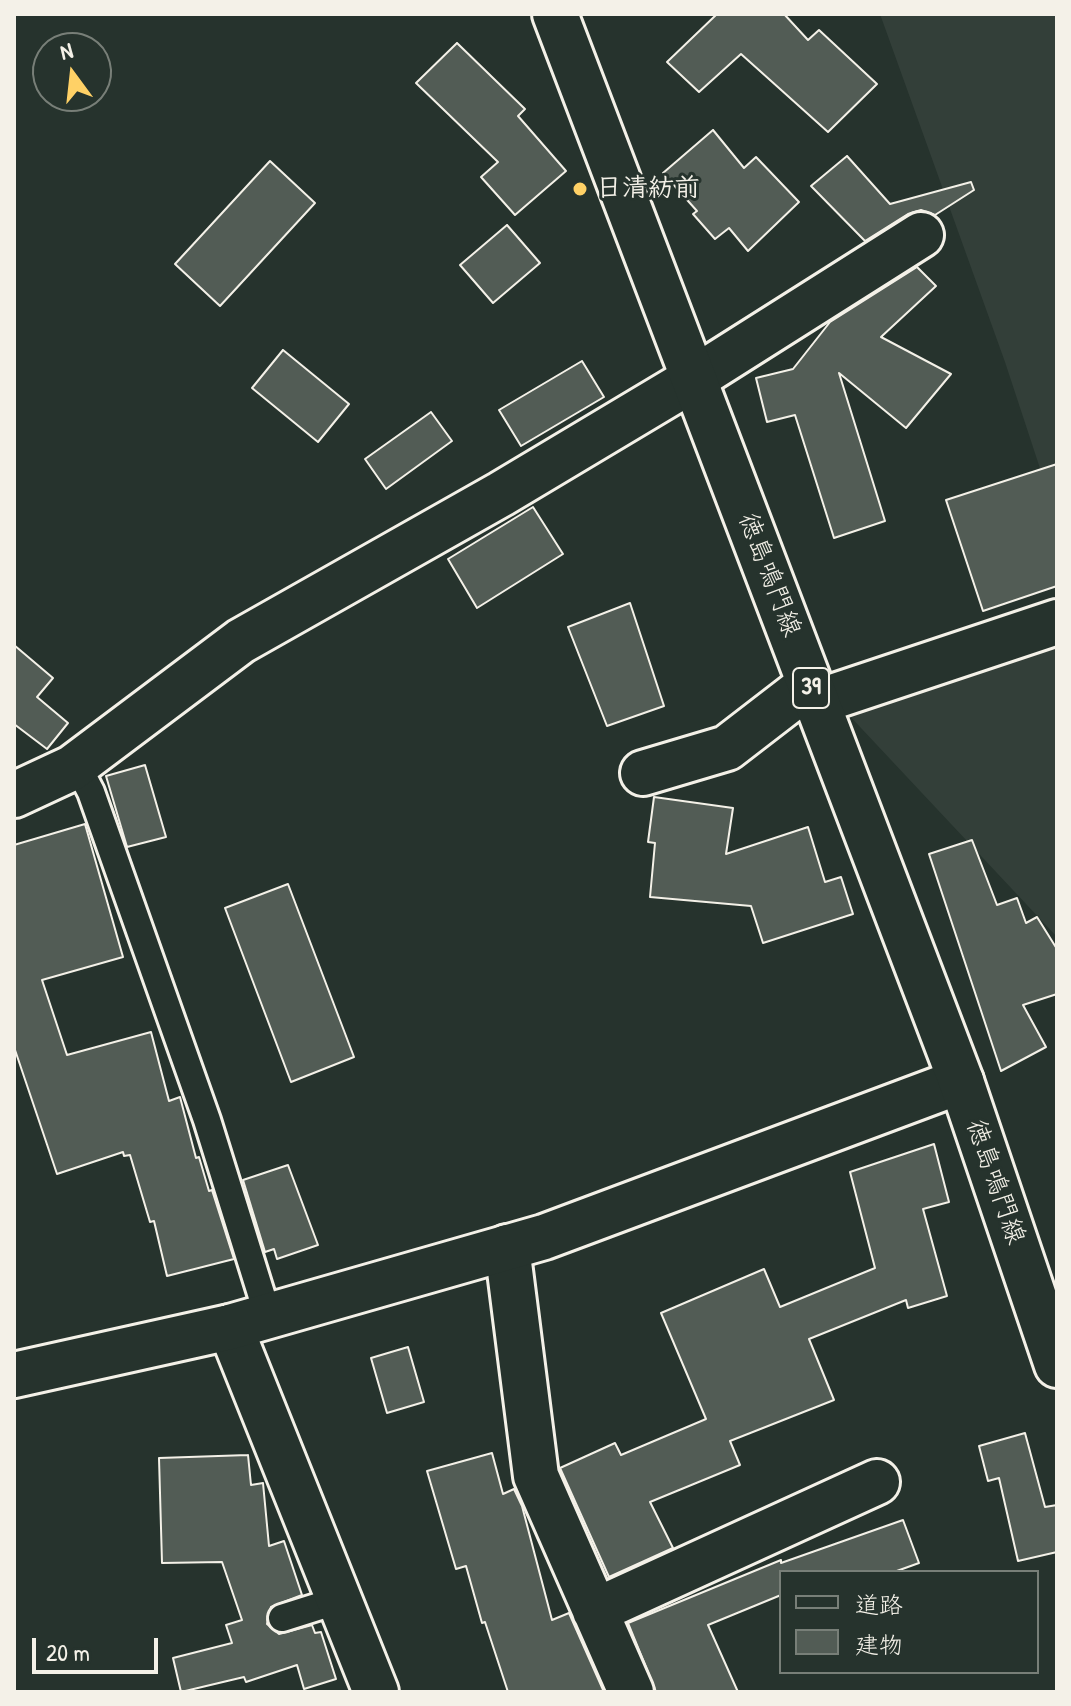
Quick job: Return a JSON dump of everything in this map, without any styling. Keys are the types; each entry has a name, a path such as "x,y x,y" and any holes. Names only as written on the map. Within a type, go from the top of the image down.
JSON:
{"street":[{"name":"徳島鳴門線","path":"555,14 961,1081 1057,1365"},
{"path":"14,795 77,765 241,641 501,494 695,378 921,235"},
{"path":"643,773 729,766 813,693 1057,622"},
{"path":"14,1375 249,1321 507,1247 961,1081"},
{"path":"507,1247 536,1476 631,1692"},
{"path":"249,1321 339,1600 376,1692"},
{"path":"595,1611 877,1482"}],"lane":[{"path":"77,765 91,792 207,1120 249,1321"},
{"path":"282,1618 339,1600"}],"shaded area":[{"path":"880,14 1057,14 1057,520 1005,362"},
{"path":"1057,596 1057,937 846,712"}],"building":[{"path":"717,14 784,14 808,40 819,30 877,84 828,132 741,54 699,92 667,62"},
{"path":"457,43 525,109 518,116 566,171 515,215 481,177 498,162 416,83"},
{"path":"713,130 744,168 756,157 799,202 748,251 729,228 715,239 693,214 697,211 663,173"},
{"path":"847,156 890,204 971,182 974,190 935,215 921,210 908,214 865,241 811,186"},
{"path":"270,161 315,203 220,306 175,264"},
{"path":"507,225 540,263 493,303 460,265"},
{"path":"917,267 936,286 881,337 951,374 906,428 839,373 885,521 834,538 795,415 767,422 756,378 793,369 830,322"},
{"path":"283,350 349,404 318,442 252,388"},
{"path":"582,361 604,397 521,446 499,410"},
{"path":"431,412 452,441 386,489 365,459"},
{"path":"1057,464 1057,586 983,611 946,500"},
{"path":"533,507 563,554 477,608 448,559"},
{"path":"630,603 664,706 607,726 568,627"},
{"path":"14,645 53,678 37,697 68,723 47,749 14,724"},
{"path":"145,765 166,837 127,847 106,776"},
{"path":"654,797 733,808 726,854 808,827 825,882 841,877 853,914 763,943 751,906 650,897 655,843 648,842"},
{"path":"85,824 123,957 42,980 67,1055 151,1032 169,1101 180,1097 196,1158 199,1157 209,1191 212,1190 234,1259 167,1276 154,1221 150,1222 130,1155 124,1156 123,1152 57,1174 14,1047 14,845"},
{"path":"972,840 997,905 1017,898 1026,923 1037,917 1057,949 1057,994 1023,1005 1046,1047 1001,1071 929,854"},
{"path":"288,884 354,1057 291,1082 225,908"},
{"path":"934,1144 949,1202 923,1209 947,1296 908,1308 906,1300 809,1339 834,1400 730,1441 740,1465 650,1502 673,1548 609,1577 560,1468 615,1443 621,1455 706,1419 661,1313 764,1269 780,1307 875,1268 850,1172"},
{"path":"288,1165 318,1245 277,1259 274,1249 265,1252 243,1180"},
{"path":"408,1347 424,1402 387,1413 371,1358"},
{"path":"1025,1433 1045,1507 1057,1505 1057,1552 1018,1561 999,1478 988,1481 979,1446"},
{"path":"492,1453 503,1494 514,1489 522,1506 552,1620 569,1613 604,1692 508,1692 485,1622 482,1623 466,1566 456,1569 427,1471"},
{"path":"248,1455 251,1485 263,1483 269,1546 284,1541 302,1595 271,1607 267,1624 279,1634 312,1625 315,1633 321,1632 336,1679 304,1689 297,1665 246,1682 244,1677 181,1692 173,1658 232,1643 226,1625 242,1620 222,1562 162,1563 159,1458"},
{"path":"903,1520 919,1563 900,1570 779,1570 779,1596 708,1625 738,1692 656,1692 628,1623 781,1560 781,1563"}],"place":[{"name":"日清紡前","path":"580,189"}]}
